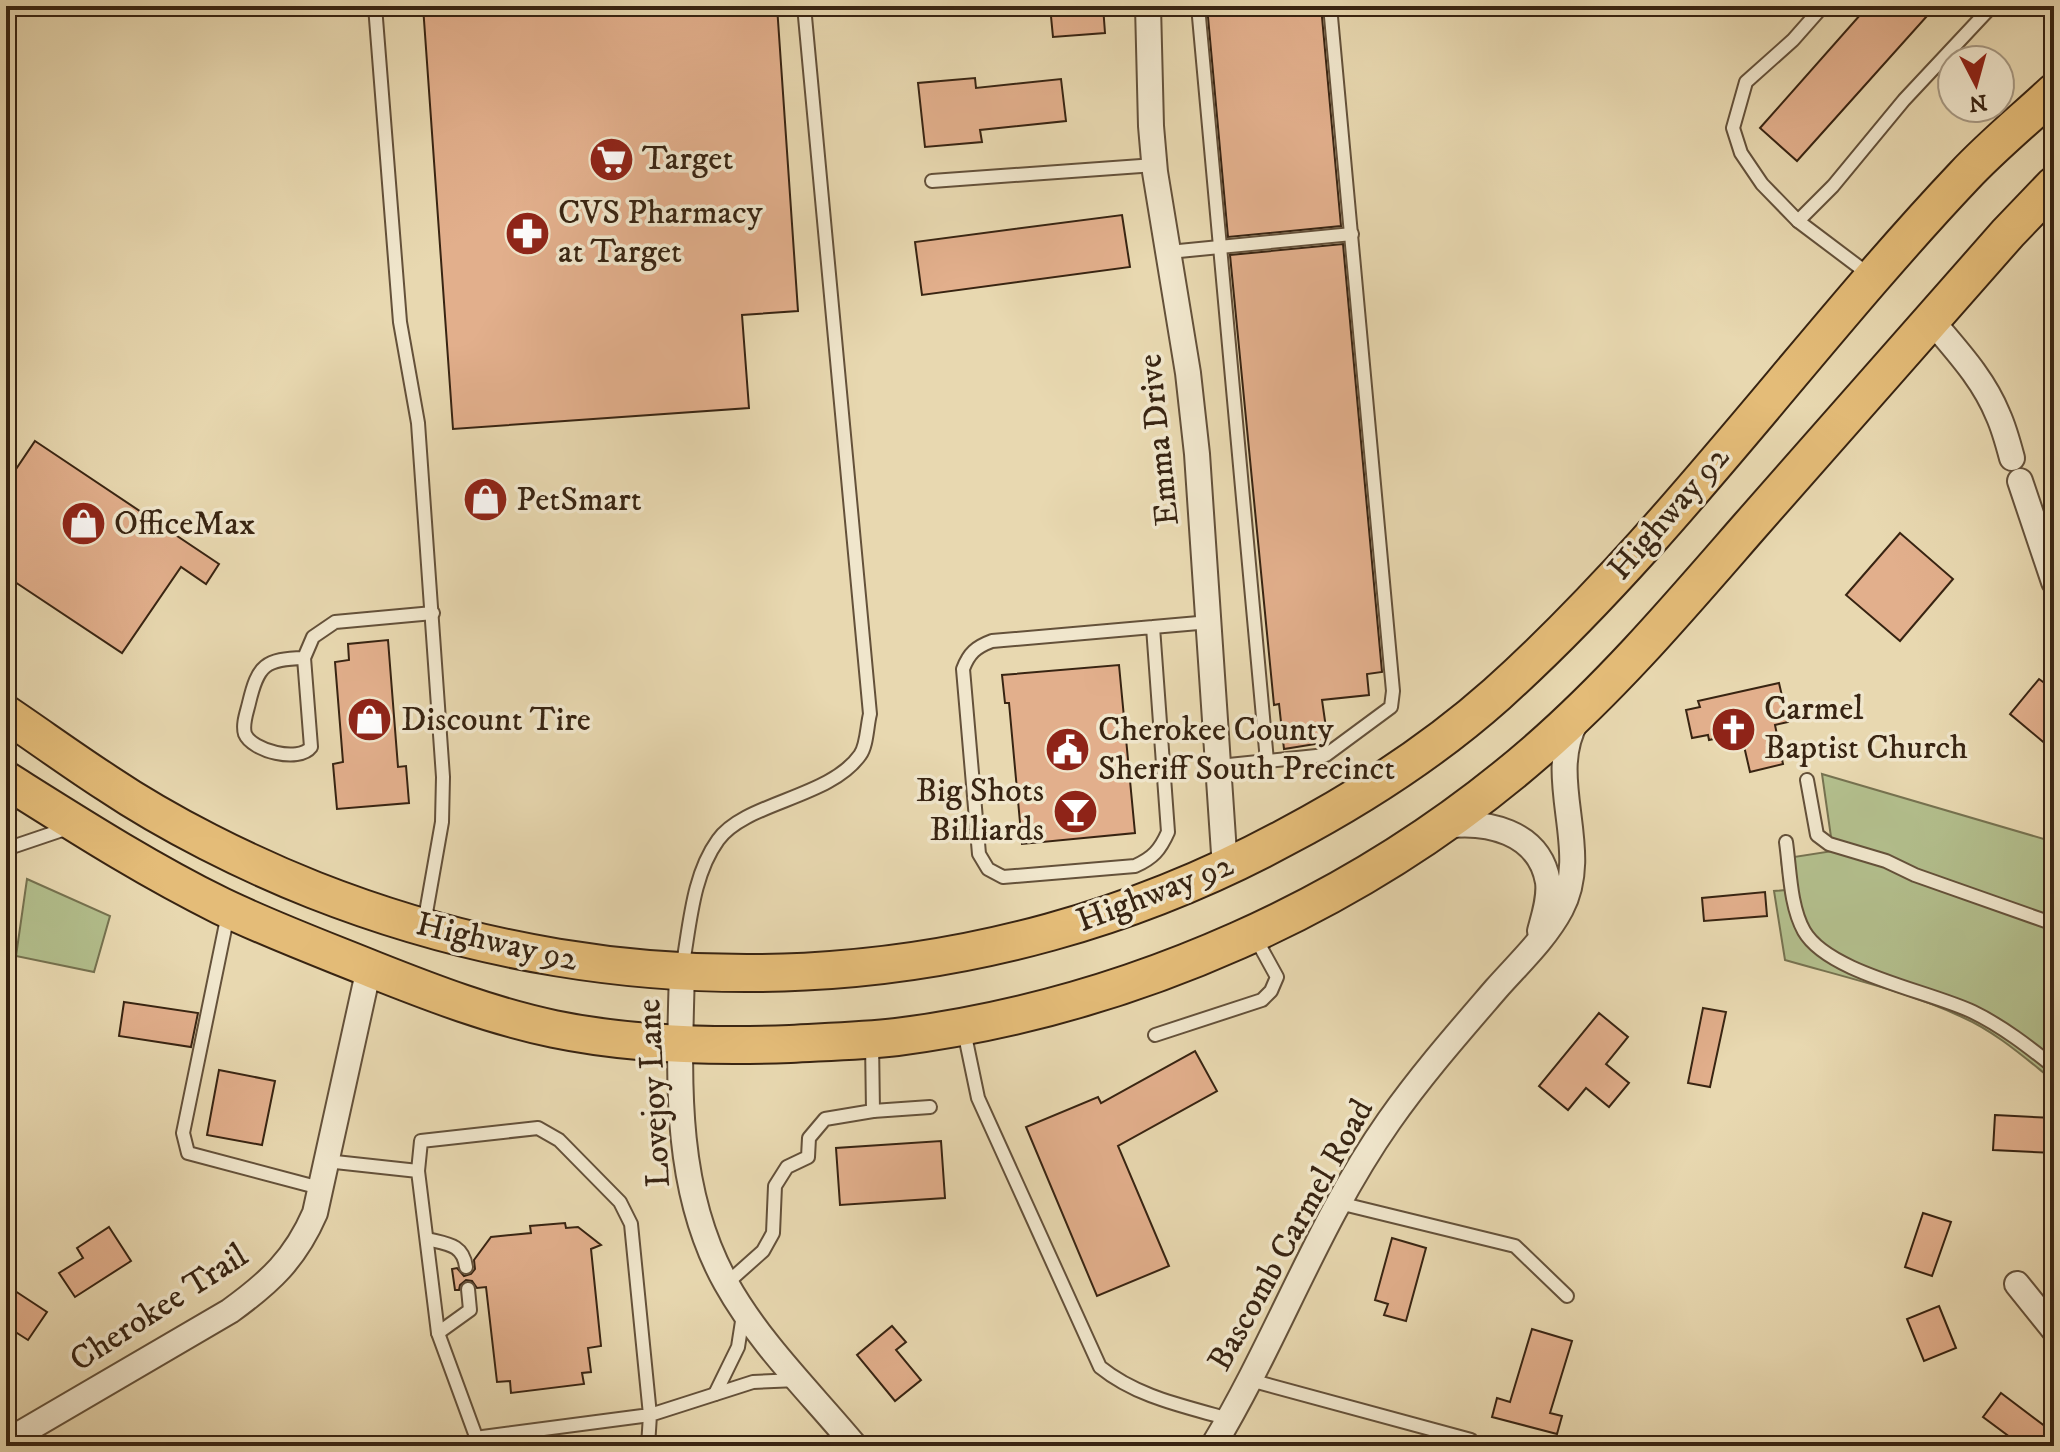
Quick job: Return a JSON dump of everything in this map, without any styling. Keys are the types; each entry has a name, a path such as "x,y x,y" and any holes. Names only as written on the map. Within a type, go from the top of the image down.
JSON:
{"main road":[{"name":"Highway 92","path":"6,714 111,786 240,858 311,889 423,927 505,949 568,961 682,972 819,972 952,956 1090,922 1157,899 1308,826 1361,795 1491,699 1543,651 1632,556 1967,173 2054,92"},
{"name":"Highway 92","path":"6,780 154,871 229,910 296,940 445,997 553,1029 616,1039 755,1045 872,1039 963,1026 1034,1010 1171,967 1253,934 1349,885 1441,826 1534,754 1584,709 1668,620 2054,185"}],"street":[{"name":"Emma Drive","path":"1148,6 1150,112 1155,165 1194,413 1225,868"},
{"path":"1931,320 1970,366 1999,416 2054,582"},
{"name":"Bascomb Carmel Road","path":"1213,1446 1250,1380 1339,1203 1389,1121 1422,1077 1545,935 1562,907 1570,887 1574,859 1566,754 1570,733 1584,709"},
{"name":"Bascomb Carmel Road","path":"1441,826 1467,822 1489,825 1512,833 1530,846 1548,883 1541,931 1528,953"},
{"name":"Cherokee Trail","path":"6,1442 196,1333 260,1289 285,1265 303,1240 315,1213 369,968"},
{"name":"Lovejoy Lane","path":"682,972 682,1111 693,1199 707,1244 726,1284 743,1309 855,1446"},
{"path":"2017,1284 2054,1330"}],"lane":[{"path":"375,6 400,322 418,423 443,777 442,822 423,927"},
{"path":"682,972 700,871 720,837 745,819 833,780 861,754 870,714 804,6"},
{"path":"1198,6 1267,761"},
{"path":"1219,766 1326,755 1391,707 1393,691 1330,6"},
{"path":"1823,6 1793,40 1746,82 1733,128 1741,153 1762,184 1798,221 1874,278"},
{"path":"1798,221 1833,186 1904,100 1992,6"},
{"path":"932,181 1155,165"},
{"path":"1169,252 1352,234"},
{"path":"304,658 278,658 262,668 254,684 244,723 250,741 277,753 295,756 306,754 311,747 304,658 313,637 335,622 433,613"},
{"path":"1153,627 1168,832 1161,847 1151,859 1135,866 1003,877 988,869 979,854 963,669 968,656 978,646 992,641 1210,622"},
{"path":"1807,780 1817,835 1829,844 1886,861 1915,875 2054,924"},
{"path":"6,849 77,825"},
{"path":"1786,842 1797,912 1804,931 1821,950 1850,966 1974,1012 2054,1067"},
{"path":"229,910 183,1133 188,1153 320,1188"},
{"path":"1155,1035 1262,1000 1271,991 1277,977 1253,934"},
{"path":"963,1026 978,1098 1100,1367 1139,1392 1229,1419"},
{"path":"872,1039 873,1111"},
{"path":"726,1284 763,1251 773,1233 775,1186 787,1167 808,1157 809,1138 825,1119 873,1111 930,1107"},
{"path":"648,1446 650,1415 631,1224 620,1202 559,1140 538,1128 421,1141 418,1171 438,1333 478,1442 650,1415 753,1382 798,1380"},
{"path":"326,1161 418,1171"},
{"path":"1339,1203 1515,1246 1567,1296"},
{"path":"427,1239 455,1246 465,1256 466,1267"},
{"path":"438,1333 470,1310 468,1289"},
{"path":"715,1394 738,1347 743,1309"},
{"path":"1250,1380 1471,1440 1474,1446"}],"green space":[{"path":"1822,774 2054,842 2054,1081 1998,1038 1962,1017 1897,992 1785,960 1774,891 1785,890 1781,859 1833,851"},
{"path":"27,879 110,916 94,972 16,956"}],"building":[{"name":"Target","path":"423,6 777,6 798,311 742,315 749,408 453,429"},
{"path":"1050,6 1103,6 1105,33 1053,37"},
{"path":"1207,6 1321,6 1341,226 1228,237"},
{"path":"1868,6 1936,6 1797,161 1760,128"},
{"path":"975,78 976,88 1061,79 1066,121 980,130 982,142 925,147 918,83"},
{"path":"1122,215 1130,267 922,295 915,242"},
{"path":"1343,244 1382,672 1367,674 1369,695 1322,700 1328,742 1284,749 1279,704 1274,705 1230,255"},
{"name":"OfficeMax","path":"35,441 219,564 206,584 181,567 122,653 6,576 6,484"},
{"path":"1900,533 1953,579 1900,641 1846,595"},
{"path":"388,640 398,767 406,766 409,803 337,809 333,764 343,762 335,662 349,660 348,644"},
{"path":"1119,665 1135,833 1022,844 1009,703 1005,703 1002,675"},
{"path":"2039,679 2054,690 2054,751 2010,714"},
{"name":"Carmel Baptist Church","path":"1779,683 1788,722 1775,725 1783,764 1750,772 1741,733 1709,740 1708,735 1692,738 1686,710 1700,707 1698,701"},
{"path":"1765,892 1767,916 1704,921 1702,898"},
{"path":"124,1002 198,1013 191,1047 119,1036"},
{"path":"1703,1008 1726,1012 1710,1087 1688,1083"},
{"path":"1599,1013 1628,1037 1606,1064 1629,1083 1609,1107 1586,1088 1568,1110 1539,1086"},
{"path":"1195,1051 1217,1091 1118,1146 1169,1266 1097,1296 1026,1127 1098,1097 1101,1103"},
{"path":"219,1070 275,1081 262,1145 207,1135"},
{"path":"1995,1115 2054,1118 2054,1153 1993,1150"},
{"path":"941,1141 945,1198 840,1205 836,1148"},
{"path":"1923,1213 1951,1222 1932,1276 1905,1267"},
{"path":"565,1223 566,1228 578,1227 601,1245 591,1249 601,1346 588,1348 591,1372 582,1373 584,1384 511,1393 510,1381 497,1382 486,1287 477,1288 472,1281 466,1280 459,1290 455,1290 452,1269 457,1268 464,1276 471,1274 475,1269 474,1260 491,1237 531,1233 530,1226"},
{"path":"109,1227 131,1261 75,1297 59,1273 83,1258 77,1248"},
{"path":"1392,1238 1426,1248 1406,1321 1384,1315 1388,1304 1375,1300"},
{"path":"6,1285 47,1312 28,1340 6,1326"},
{"path":"1939,1306 1956,1348 1924,1361 1907,1319"},
{"path":"892,1326 906,1342 896,1350 921,1380 895,1401 857,1355"},
{"path":"1532,1329 1572,1341 1550,1413 1562,1416 1557,1434 1492,1417 1497,1398 1510,1402"},
{"path":"2001,1393 2050,1430 2038,1446 2022,1446 1983,1417"}],"place":[{"name":"Target","path":"611,159"},
{"name":"CVS Pharmacy at Target","path":"527,233"},
{"name":"PetSmart","path":"485,500"},
{"name":"OfficeMax","path":"83,524"},
{"name":"Discount Tire","path":"370,720"},
{"name":"Carmel Baptist Church","path":"1733,729"},
{"name":"Cherokee County Sheriff South Precinct","path":"1067,750"},
{"name":"Big Shots Billiards","path":"1075,811"}]}
